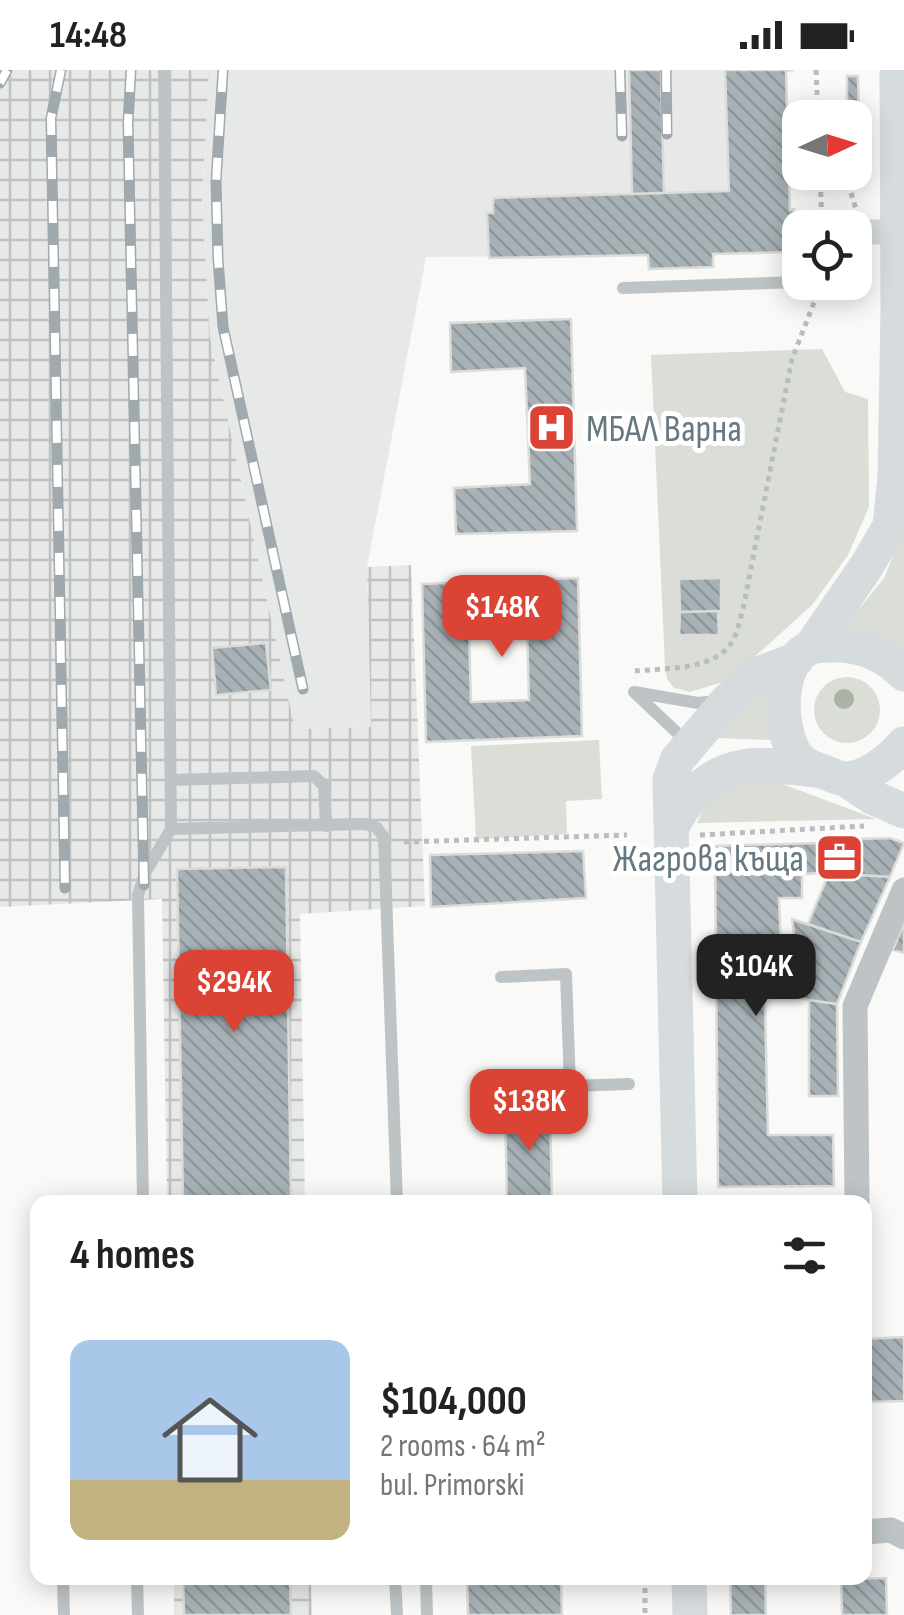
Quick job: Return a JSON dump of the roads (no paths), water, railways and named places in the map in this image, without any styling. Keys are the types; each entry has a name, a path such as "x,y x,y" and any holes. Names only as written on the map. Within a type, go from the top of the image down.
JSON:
{"main road":[{"path":"819,769 787,739 783,720 785,683 890,526 896,478 897,70"},
{"path":"680,1195 670,780 678,760 728,700 756,675 804,654 840,645 874,651 892,661 904,674"},
{"path":"690,744 777,752 819,769 872,798 892,815"},
{"path":"672,832 692,796 710,779 728,770 751,764 868,773 904,744"},
{"path":"689,1585 690,1615"}],"street":[{"path":"856,1195 855,1006 904,890"},
{"path":"872,1531 891,1530 904,1537"}],"lane":[{"path":"143,1195 138,895 145,874 171,829 164,70"},
{"path":"623,288 782,283"},
{"path":"690,744 634,692 698,703 728,700"},
{"path":"170,780 314,776 324,786 326,826"},
{"path":"171,829 371,825 381,832 386,843 397,1195"},
{"path":"501,977 566,974 570,1086 629,1084"},
{"path":"63,1585 64,1615"},
{"path":"138,1585 138,1615"},
{"path":"395,1585 397,1615"},
{"path":"426,1585 427,1615"}],"tunnel":[{"path":"872,232 904,232"}],"railway":[{"path":"0,83 7,70"},
{"path":"61,70 51,118 65,888"},
{"path":"131,70 128,122 144,885"},
{"path":"223,70 216,182 223,327 303,689"},
{"path":"620,70 622,136"},
{"path":"666,70 667,134"}],"place":[{"name":"МБАЛ Варна","path":"551,428"},
{"name":"Жагрова къща","path":"839,858"}]}
